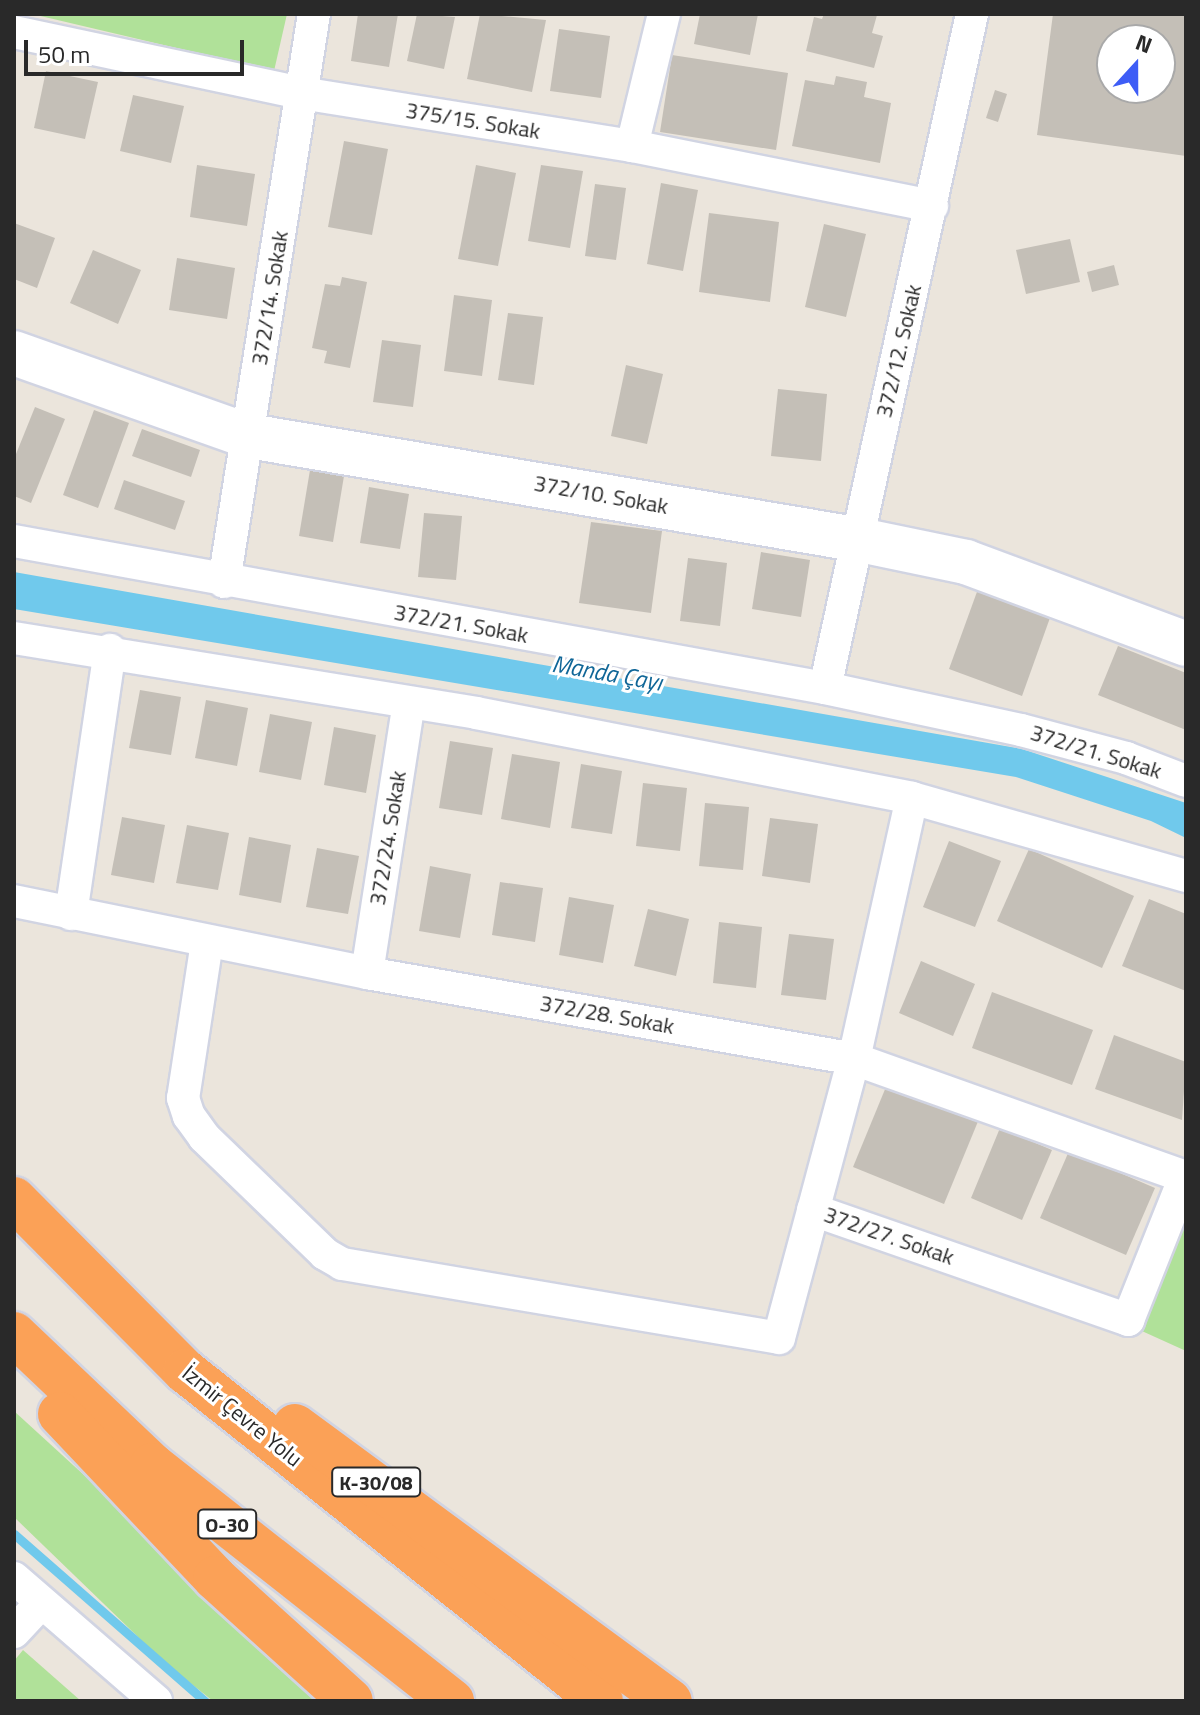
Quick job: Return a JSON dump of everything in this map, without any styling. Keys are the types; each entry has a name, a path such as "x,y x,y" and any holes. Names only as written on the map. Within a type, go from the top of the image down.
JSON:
{"highway":[{"name":"İzmir Çevre Yolu","path":"14,1199 185,1371 601,1701"},
{"name":"K-30/08","path":"80,1267 670,1701"},
{"name":"O-30","path":"14,1334 152,1465 452,1701"},
{"path":"14,1355 31,1382 136,1499 351,1701"}],"street":[{"name":"372/14. Sokak","path":"224,582 314,14"},
{"path":"632,146 664,14"},
{"name":"372/12. Sokak","path":"825,688 855,539 932,206 972,14"},
{"name":"375/15. Sokak","path":"14,32 301,93 632,146 932,206"},
{"name":"372/10. Sokak","path":"14,353 249,436 855,539 966,562 1186,644"},
{"name":"372/21. Sokak","path":"14,541 224,582 825,688 1021,730 1126,758 1186,781"},
{"path":"14,638 110,650 306,688 409,703 912,798 1186,876"},
{"path":"71,914 110,650"},
{"name":"372/24. Sokak","path":"367,973 409,703"},
{"name":"372/27. Sokak","path":"912,798 854,1059 813,1210 1128,1320 1186,1177"},
{"name":"372/28. Sokak","path":"14,901 367,973 854,1059 1186,1177"},
{"path":"207,942 183,1098 189,1116 237,1169 342,1264 779,1338 813,1210"},
{"path":"14,1578 156,1701"},
{"path":"14,1632 41,1603"}],"green space":[{"path":"32,14 287,14 274,71"},
{"path":"1186,1210 1186,1351 1133,1327"},
{"path":"14,1411 331,1701 213,1701 165,1663 14,1517"},
{"path":"23,1650 81,1701 14,1701 14,1661"}],"water":[{"path":"14,572 1022,749 1186,803 1186,838 1151,821 1016,777 14,609"}],"building":[{"path":"358,14 398,14 389,67 351,61"},
{"path":"417,14 455,17 444,69 407,61"},
{"path":"480,14 546,20 532,92 467,79"},
{"path":"700,14 758,14 750,55 694,44"},
{"path":"824,14 877,15 872,33 883,36 874,68 806,51 814,17 822,19"},
{"path":"1053,14 1186,14 1186,156 1037,135"},
{"path":"559,29 610,36 601,98 550,91"},
{"path":"672,55 788,73 776,150 660,132"},
{"path":"46,71 98,82 85,139 34,128"},
{"path":"836,76 867,82 864,97 891,103 880,163 792,146 805,80 834,85"},
{"path":"995,90 1007,94 998,122 986,118"},
{"path":"133,95 184,106 171,163 120,151"},
{"path":"344,141 388,149 372,235 328,227"},
{"path":"197,165 255,174 247,226 190,217"},
{"path":"476,165 516,173 498,266 458,259"},
{"path":"541,165 583,171 570,248 528,241"},
{"path":"661,183 698,190 683,271 647,264"},
{"path":"595,184 626,188 616,260 585,256"},
{"path":"709,213 779,222 770,302 699,292"},
{"path":"14,223 55,238 37,288 14,279"},
{"path":"824,224 866,234 846,317 805,307"},
{"path":"1070,239 1080,282 1026,294 1016,250"},
{"path":"93,250 141,270 118,324 70,303"},
{"path":"177,258 235,268 227,319 169,310"},
{"path":"1114,265 1119,285 1092,292 1087,272"},
{"path":"342,277 367,282 350,368 324,363 327,351 312,348 325,284 340,286"},
{"path":"454,295 492,300 482,376 444,371"},
{"path":"508,313 543,317 534,385 498,380"},
{"path":"382,340 421,345 413,407 373,402"},
{"path":"626,365 663,374 647,444 611,436"},
{"path":"778,389 827,394 821,461 771,456"},
{"path":"35,407 65,419 31,503 14,496 14,459"},
{"path":"94,410 129,423 98,508 63,495"},
{"path":"142,429 200,450 191,477 132,456"},
{"path":"310,470 344,476 333,542 299,536"},
{"path":"124,480 185,501 175,530 114,509"},
{"path":"369,487 409,494 400,549 360,543"},
{"path":"424,513 462,516 456,580 418,577"},
{"path":"591,522 662,531 651,613 579,603"},
{"path":"761,552 810,560 801,617 752,609"},
{"path":"688,558 727,563 720,626 680,621"},
{"path":"978,589 1051,615 1022,696 949,669"},
{"path":"1118,646 1186,673 1186,730 1098,695"},
{"path":"140,690 181,697 171,755 129,748"},
{"path":"206,700 248,708 237,766 195,758"},
{"path":"270,714 312,722 301,780 259,772"},
{"path":"334,727 376,735 366,793 324,785"},
{"path":"450,741 493,748 482,815 439,808"},
{"path":"512,754 560,762 550,828 501,819"},
{"path":"581,764 622,771 612,834 571,828"},
{"path":"643,783 687,788 680,851 636,846"},
{"path":"705,803 749,807 743,870 699,866"},
{"path":"122,817 165,825 154,883 111,875"},
{"path":"770,818 818,824 810,883 762,876"},
{"path":"187,825 229,833 218,890 176,883"},
{"path":"249,837 291,845 281,903 239,895"},
{"path":"949,841 1001,861 975,927 923,907"},
{"path":"317,848 359,856 348,914 306,907"},
{"path":"1029,849 1134,896 1102,968 997,921"},
{"path":"430,866 471,874 460,938 419,931"},
{"path":"500,882 543,888 535,942 492,935"},
{"path":"569,897 614,905 603,963 559,955"},
{"path":"1149,899 1186,914 1186,991 1122,966"},
{"path":"648,909 689,919 676,976 634,966"},
{"path":"719,922 762,927 756,988 713,983"},
{"path":"789,934 834,939 826,1000 781,995"},
{"path":"921,961 975,984 953,1036 899,1013"},
{"path":"992,992 1093,1030 1072,1085 972,1048"},
{"path":"1114,1035 1186,1062 1182,1120 1095,1089"},
{"path":"888,1082 979,1119 944,1204 853,1167"},
{"path":"1000,1128 1052,1150 1022,1220 971,1198"},
{"path":"1069,1151 1155,1188 1126,1255 1040,1218"}],"waterway":[{"path":"14,1534 205,1701"}],"water label":[{"name":"Manda Çayı","path":"607,673"}]}
